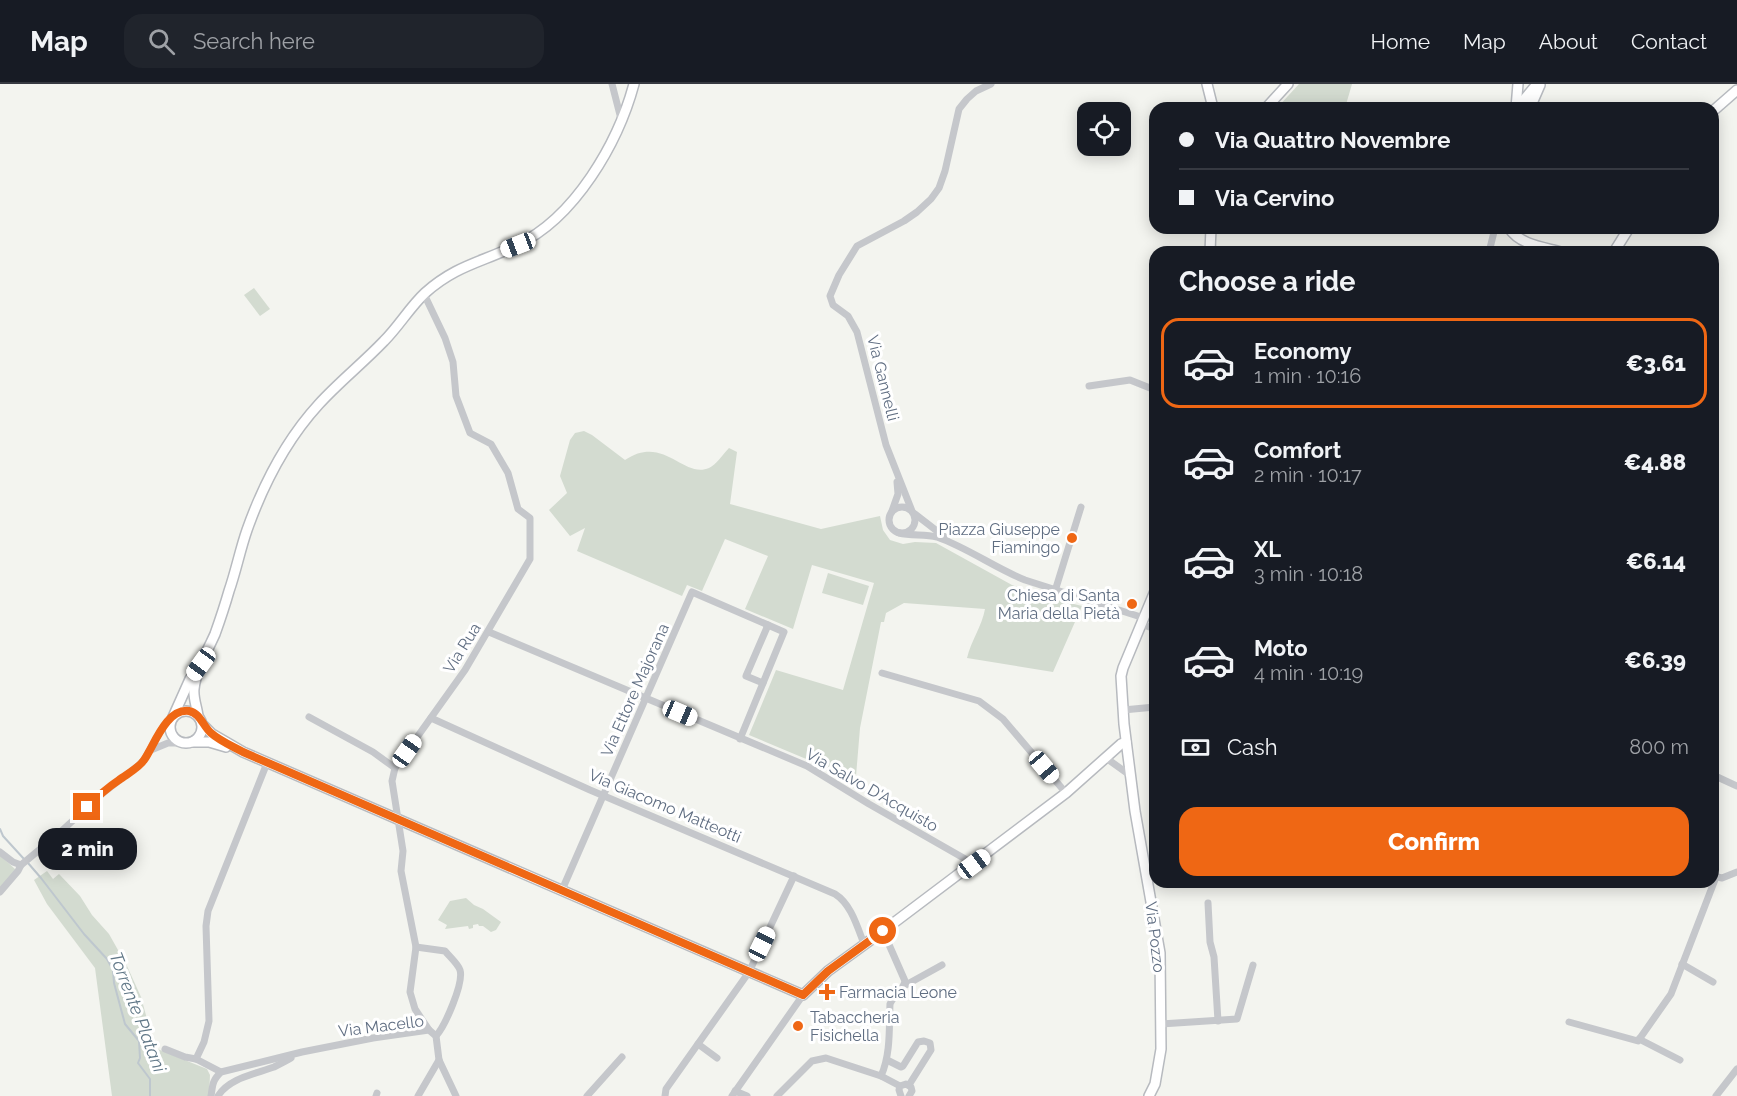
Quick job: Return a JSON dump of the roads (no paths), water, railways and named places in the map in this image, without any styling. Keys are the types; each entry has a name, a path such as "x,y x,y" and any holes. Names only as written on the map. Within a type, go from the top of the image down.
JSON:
{"street":[{"path":"612,84 622,122"},
{"path":"149,751 168,743 188,742 201,734 194,693 201,664 221,616 262,491 299,429 319,404 384,341 424,294 455,271 518,245 552,222 590,180 622,122 634,84"},
{"name":"Via Gannelli","path":"958,547 912,512 880,426 857,332 848,316 832,305 830,296 839,275 857,246 910,216 931,199 939,188 945,171 959,109 976,91 991,84"},
{"path":"1207,84 1212,102"},
{"path":"1271,102 1288,84"},
{"path":"1516,102 1518,84"},
{"path":"1522,102 1539,84"},
{"path":"1532,102 1539,84"},
{"path":"1719,106 1737,90"},
{"path":"1514,234 1525,242 1540,246"},
{"name":"Via Rua","path":"395,768 465,670 530,559 530,518 518,509 508,473 491,444 470,433 456,396 453,362 445,338 424,294"},
{"path":"1089,387 1130,380 1149,388"},
{"name":"Via Gannelli","path":"891,513 899,487 895,470"},
{"path":"903,507 912,512 915,518 913,528 905,533 895,531 889,523 894,509 903,507"},
{"path":"1055,591 1081,507"},
{"name":"Via Gannelli","path":"899,533 936,537 1007,573 1149,625"},
{"name":"Via Ettore Majorana","path":"562,890 692,592 784,632 763,683"},
{"name":"Via Pozzo","path":"1149,605 1121,676 1126,742 1135,811 1160,953 1159,1066 1155,1084 1149,1096"},
{"path":"740,739 763,683 746,676 768,626"},
{"name":"Via Salvo D'Acquisto","path":"489,632 807,766 974,864"},
{"path":"201,664 190,679 173,718 170,727 172,734 177,740 218,744 243,752"},
{"path":"882,674 967,697 986,705 1003,719 1066,793"},
{"path":"1123,710 1149,708"},
{"path":"0,892 21,865 57,836 103,793 140,765 163,727 173,718 187,711 200,720 212,734 243,752 803,995"},
{"path":"309,717 373,752 395,768 392,781 403,852 401,871 416,947 410,992 415,1009 429,1030"},
{"name":"Via Giacomo Matteotti","path":"431,718 840,897 854,918 864,944"},
{"path":"747,1096 733,1093 803,995 828,971 974,864 1066,793 1126,742"},
{"path":"1106,758 1131,776"},
{"path":"196,1059 204,1042 209,1021 206,926 208,911 267,763"},
{"path":"1719,778 1737,786"},
{"path":"0,852 21,865"},
{"path":"1719,878 1737,872"},
{"path":"665,1096 666,1089 749,972 794,876"},
{"path":"1640,1039 1671,994 1711,888"},
{"path":"1208,903 1218,1021"},
{"path":"883,931 905,981 904,986"},
{"path":"416,947 445,951 460,970 455,997 442,1030 436,1036"},
{"path":"1682,964 1713,982"},
{"path":"881,1076 886,1060 892,998 904,986 942,965"},
{"path":"1161,1024 1237,1019 1253,965"},
{"path":"1569,1022 1638,1041 1640,1039 1680,1060"},
{"name":"Via Macello","path":"302,1052 429,1030 436,1036 440,1060 456,1096"},
{"path":"886,1060 901,1067 918,1042 930,1043 932,1050 909,1085"},
{"path":"698,1044 717,1058"},
{"path":"165,1049 206,1064 227,1086"},
{"path":"218,1075 302,1052"},
{"path":"218,1096 227,1086 277,1066 302,1052"},
{"path":"587,1096 622,1057"},
{"path":"777,1096 812,1061 819,1058 826,1058 881,1076 900,1086 909,1085"},
{"path":"418,1096 440,1060"},
{"path":"259,1063 261,1071"},
{"path":"1716,1096 1737,1069"},
{"path":"211,1096 218,1075"},
{"path":"909,1085 912,1091 909,1096"},
{"path":"900,1086 898,1090 901,1096"}],"waterway":[{"name":"Torrente Platani","path":"0,829 3,836 24,859"},
{"name":"Torrente Platani","path":"28,863 84,934 107,959 113,970 114,983 125,1024 139,1041 138,1063 150,1079 150,1096"}],"place":[{"name":"Piazza Giuseppe Fiamingo","path":"1072,538"},
{"name":"Chiesa di Santa Maria della Pietà","path":"1132,604"},
{"name":"Farmacia Leone","path":"827,992"},
{"name":"Tabaccheria Fisichella","path":"798,1026"}]}
